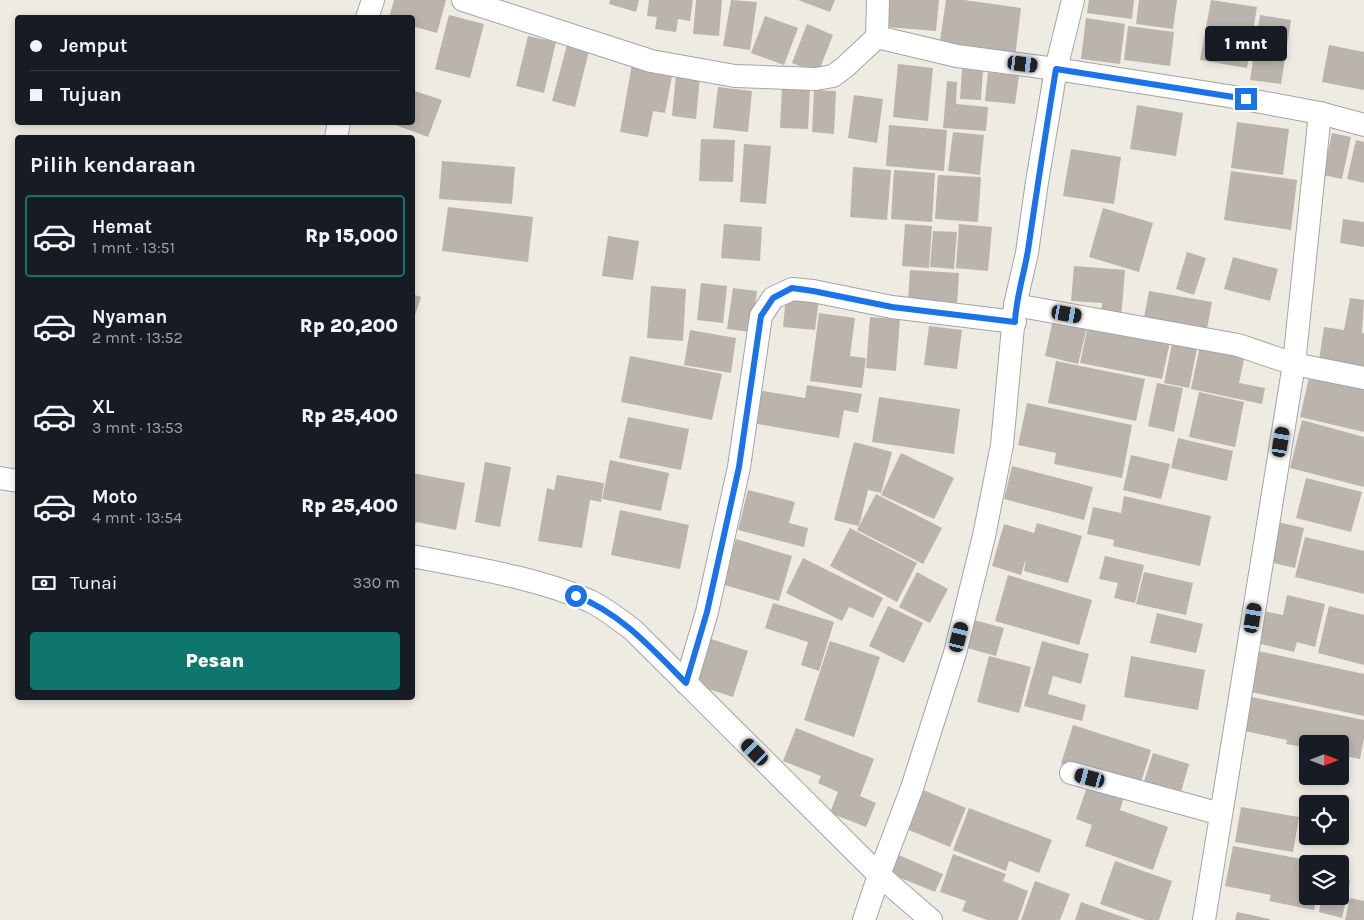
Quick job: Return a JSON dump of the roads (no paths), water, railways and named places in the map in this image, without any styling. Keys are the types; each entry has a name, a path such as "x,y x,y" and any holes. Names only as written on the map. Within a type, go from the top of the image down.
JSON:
{"street":[{"path":"368,15 373,0"},
{"path":"463,0 651,61 735,76 816,79 834,76 877,37 878,0"},
{"path":"864,920 879,874 912,788 955,654 978,563 1002,445 1015,313 1027,253 1056,69 1073,0"},
{"path":"877,37 957,56 1056,69 1228,96 1320,113 1364,125"},
{"path":"1204,920 1294,364 1320,113"},
{"path":"686,683 707,612 739,467 761,316 773,298 792,288 892,307 1015,313 1238,345 1294,364 1364,378"},
{"path":"0,478 15,480"},
{"path":"415,557 508,576 559,590 592,602 632,629 879,874 931,920"},
{"path":"1071,773 1221,814"}]}
